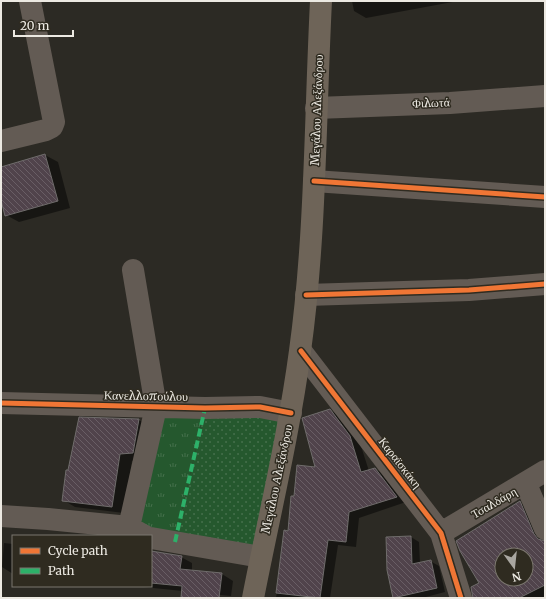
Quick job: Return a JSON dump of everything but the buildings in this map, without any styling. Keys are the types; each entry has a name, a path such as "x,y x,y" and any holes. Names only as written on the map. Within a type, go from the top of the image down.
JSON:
{"main road":[{"name":"Μεγάλου Αλεξάνδρου","path":"253,598 291,413 301,351 314,181 321,1"}],"street":[{"path":"1,142 46,130 52,127 54,122 30,1"},
{"name":"Φιλωτά","path":"316,108 450,103 545,96"},
{"path":"314,181 545,197"},
{"path":"1,516 137,532 156,407 134,270"},
{"path":"306,294 469,290 545,284"},
{"name":"Καραϊσκάκη","path":"301,351 441,533 461,598"},
{"name":"Κανελλοπούλου","path":"1,403 260,408 291,413"},
{"name":"Τσαλδάρη","path":"441,533 526,484 545,471"},
{"path":"526,484 545,529"},
{"path":"152,538 261,557"}],"green space":[{"path":"156,407 205,408 175,542 129,527"},
{"path":"205,408 291,413 261,557 175,542"}],"marked path":[{"path":"175,542 205,408"}],"cycle path":[{"path":"314,181 545,197"},
{"path":"306,295 469,290 545,284"},
{"path":"301,351 441,533 461,598"},
{"path":"1,403 205,408 260,407 291,413"}]}
